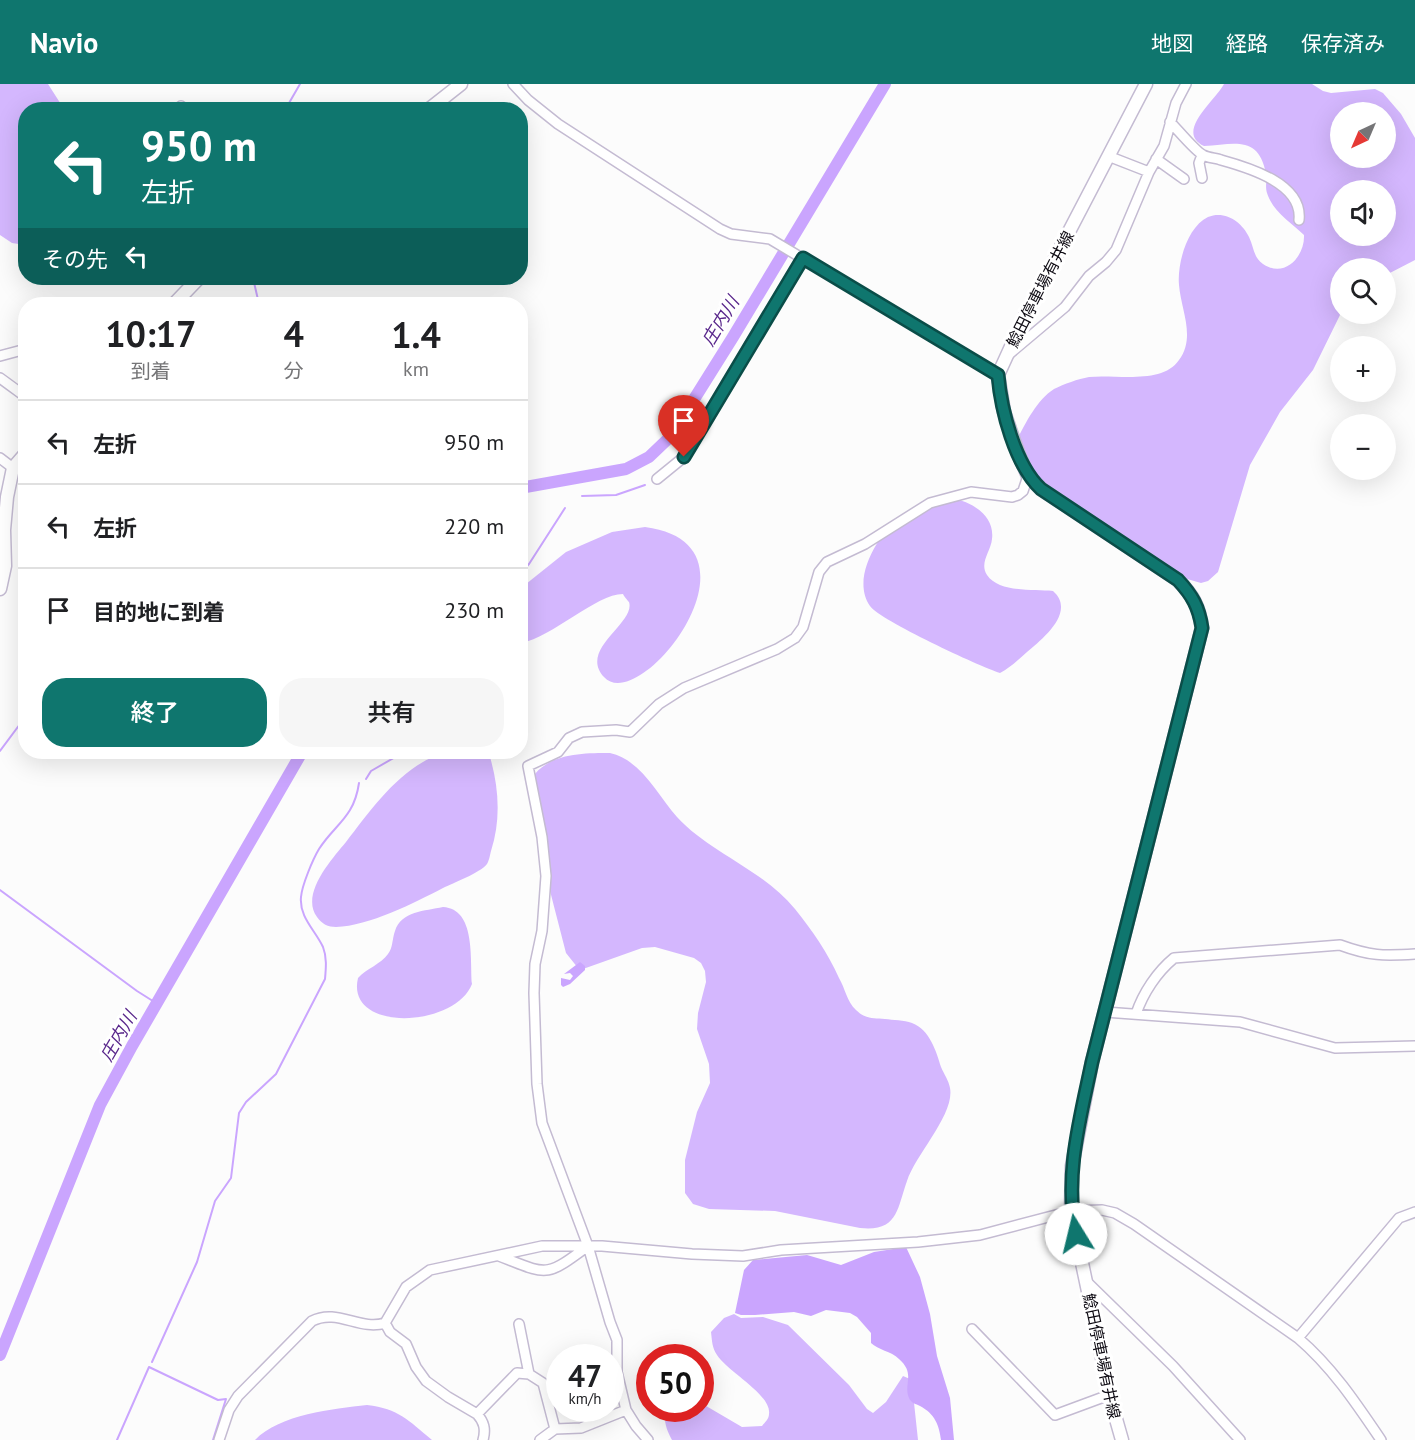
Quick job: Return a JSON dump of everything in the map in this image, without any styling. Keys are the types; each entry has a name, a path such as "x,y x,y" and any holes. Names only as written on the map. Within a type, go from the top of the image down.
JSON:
{"main road":[{"path":"438,102 461,84"},
{"name":"鯰田停車場有井線","path":"1122,1440 1109,1395 1071,1211 1072,1166 1092,1062 1202,628 1200,611 1192,595 1178,580 1041,489 1028,476 1018,455 1004,412 998,375 1146,84"},
{"path":"181,297 193,285"},
{"path":"0,589 5,566 2,528 13,468 18,462"}],"street":[{"path":"513,84 528,100 558,124 720,229 732,234 770,239 998,375"},
{"path":"1005,358 1065,306 1089,276 1116,250 1149,172 1164,146 1176,103 1186,84"},
{"path":"1170,122 1202,155 1232,163 1281,185 1294,196 1300,210 1299,220"},
{"path":"1202,155 1199,163 1202,178"},
{"path":"1108,156 1149,172"},
{"path":"1156,159 1184,179"},
{"path":"657,479 684,457 802,257"},
{"path":"0,355 18,351"},
{"path":"0,378 18,391"},
{"path":"0,458 13,468"},
{"path":"648,1440 626,1410 617,1372 617,1340 588,1246 542,1123 537,1084 534,964 542,931 546,876 542,837 528,766 558,753 569,738 582,732 616,730 630,732 659,704 684,688 777,649 795,638 803,627 819,572 827,562 865,544 930,503 971,492 1012,497 1023,491 1028,476"},
{"path":"1136,1014 1161,968 1174,957 1340,945 1365,954 1384,956 1415,954"},
{"path":"1105,1012 1240,1022 1335,1048 1415,1046"},
{"path":"219,1440 229,1410 238,1396 312,1321 325,1316 333,1316 376,1326 385,1323 401,1293 420,1275 430,1270 542,1246 588,1246 743,1256 781,1250 918,1242 980,1236 1071,1211 1102,1210 1125,1218 1298,1338 1342,1384 1381,1440"},
{"path":"1298,1338 1395,1222 1405,1214 1415,1212"},
{"path":"498,1255 536,1271 549,1271 562,1265 588,1246"},
{"path":"1085,1280 1173,1366 1240,1440"},
{"path":"385,1323 390,1332 406,1344 416,1367 426,1381 477,1414 484,1425 483,1440"},
{"path":"519,1324 529,1374"},
{"path":"972,1329 1055,1415 1109,1395"},
{"path":"477,1414 517,1373 529,1374 543,1383 555,1429"},
{"path":"540,1440 555,1429 582,1428 626,1410"}],"shaded area":[{"path":"0,84 48,84 60,102 18,102 18,244 12,243 0,235"},
{"path":"1224,84 1312,84 1331,93 1375,89 1383,93 1391,102 1330,102 1330,168 1396,168 1396,108 1415,138 1415,260 1396,270 1396,258 1330,258 1330,324 1336,324 1313,370 1280,412 1250,465 1218,572 1208,581 1201,583 1156,570 1128,553 1027,470 1017,440 1037,405 1054,389 1089,377 1150,376 1162,373 1179,360 1184,351 1187,333 1179,285 1182,257 1194,229 1208,217 1227,216 1237,222 1249,237 1257,258 1271,268 1286,267 1292,263 1301,250 1304,235 1273,206 1266,191 1266,174 1258,153 1244,145 1204,146 1196,140 1193,133 1200,116"},
{"path":"950,498 973,506 986,516 990,523 992,539 984,566 987,575 993,581 1008,587 1053,591 1059,599 1061,608 1059,616 1048,633 1000,673 972,662 892,622 870,606 865,594 863,582 870,556 885,532 903,514 914,508"},
{"path":"645,527 682,540 698,563 699,592 687,623 667,652 644,673 621,683 604,677 598,667 598,656 629,610 629,602 623,594 600,601 547,633 528,641 528,582 566,552 612,532"},
{"path":"610,753 621,757 640,770 690,830 782,895 808,925 819,942 835,969 850,1003 856,1010 869,1018 912,1023 928,1036 949,1083 950,1098 947,1110 912,1170 898,1209 889,1222 873,1228 860,1228 775,1211 709,1209 693,1204 685,1193 685,1160 697,1112 710,1083 709,1064 697,1029 698,1013 706,982 705,971 701,963 694,958 655,947 642,948 583,969 578,968 566,953 549,887 535,774 542,767 560,758 580,754"},
{"path":"428,759 490,759 497,792 497,816 487,864 466,878 377,918 349,926 328,926 317,917 313,908 312,898 320,877 367,815 402,777"},
{"path":"443,907 454,910 461,916 469,937 472,984 462,999 445,1009 425,1016 404,1018 384,1016 368,1008 358,996 358,978 388,954 398,924 402,919 414,913"},
{"path":"580,962 585,966 585,970 570,984 563,987 561,978 570,980 573,976 570,973 564,974"},
{"path":"906,1247 920,1277 930,1314 937,1356 950,1398 954,1440 941,1440 933,1416 909,1398 908,1374 904,1364 896,1356 871,1343 871,1333 857,1317 850,1313 826,1310 811,1316 794,1312 755,1315 735,1313 744,1270 753,1260 807,1255 841,1265 874,1252"},
{"path":"734,1314 741,1318 763,1317 788,1325 849,1385 867,1409 873,1413 886,1402 903,1376 910,1379 918,1440 672,1440 666,1422 714,1422 714,1411 742,1427 762,1426 768,1417 768,1407 764,1399 723,1362 714,1350 711,1332 724,1318"},
{"path":"367,1405 395,1413 432,1440 255,1440 278,1424 308,1414"}],"waterway":[{"path":"290,102 300,84"},
{"name":"庄内川","path":"528,487 626,469 649,457 671,436 885,84"},
{"path":"255,285 257,297"},
{"path":"582,496 616,495 645,485"},
{"path":"528,565 565,508"},
{"path":"0,751 18,727"},
{"name":"庄内川","path":"0,1355 100,1105 298,759"},
{"path":"366,779 371,771 392,759"},
{"path":"152,1362 197,1262 215,1201 231,1178 239,1113 246,1102 276,1074 325,979 324,951 302,911 301,897 308,872 317,853 353,805 359,783"},
{"path":"0,890 156,1003"},
{"path":"149,1367 218,1400 226,1399 213,1440"},
{"path":"117,1440 149,1367"}],"route":[{"path":"684,457 803,258 998,375 1004,412 1018,455 1033,482 1178,580 1192,595 1200,611 1202,628 1092,1062 1077,1132 1072,1166 1071,1211 1076,1234"}]}
